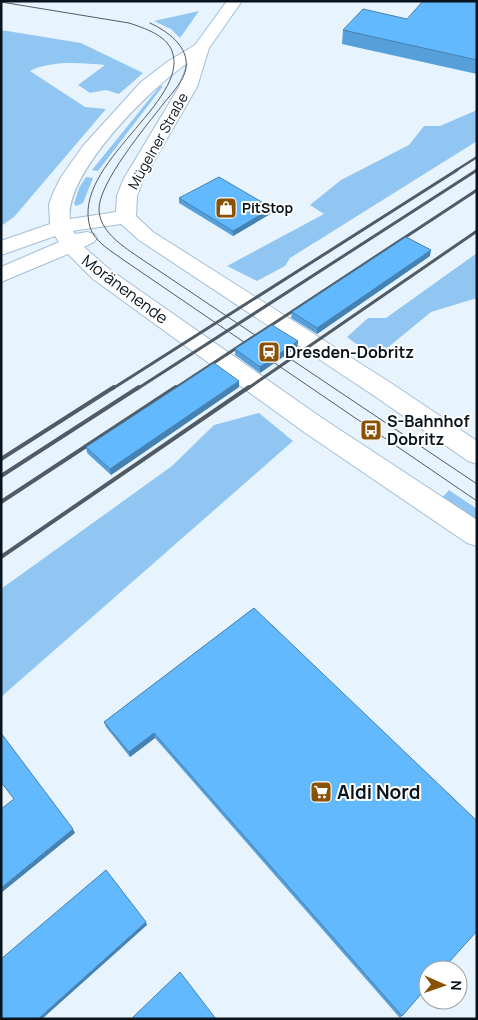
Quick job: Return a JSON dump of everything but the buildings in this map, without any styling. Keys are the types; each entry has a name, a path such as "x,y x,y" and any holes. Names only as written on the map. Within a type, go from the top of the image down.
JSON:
{"main road":[{"name":"Mügelner Straße","path":"66,236 58,215 59,204 75,171 147,86 200,48 235,1"},
{"name":"Mügelner Straße","path":"126,218 127,196 133,180 188,87 200,48"},
{"path":"1,249 33,235 66,236 106,229 126,218 146,236 382,389 477,454"},
{"path":"1,275 66,236"},
{"name":"Moränenende","path":"66,236 101,274 313,425 477,535"}],"shaded area":[{"path":"199,11 180,38 171,29 154,21"},
{"path":"1,30 81,43 143,73 119,94 106,90 90,93 78,85 105,65 57,64 30,71 85,107 106,109 14,217 1,226"},
{"path":"160,86 163,86 98,171 92,170"},
{"path":"477,110 477,141 290,258 285,266 257,281 227,266 324,214 310,205 341,180 409,145 424,126 440,126"},
{"path":"86,177 93,178 83,203 76,206 74,204 79,188"},
{"path":"477,253 477,298 431,312 375,358 347,337 368,318 386,318"},
{"path":"259,413 293,441 1,697 1,589 172,466 214,425"},
{"path":"449,490 477,509 477,526 439,501"}],"tram line":[{"path":"1,2 129,23 160,36 172,51 173,70 165,91 97,180 89,203 90,227 95,237 125,261 477,501"},
{"path":"150,23 170,35 180,46 186,60 185,73 177,87 136,139 106,185 99,210 100,218 107,231 137,256 477,484"}],"railway":[{"path":"455,171 477,157"},
{"path":"112,389 457,170"},
{"path":"137,389 477,170 475,171"},
{"path":"174,389 477,190"},
{"path":"247,389 477,231"},
{"path":"1,459 114,387"},
{"path":"1,476 139,387"},
{"path":"1,502 176,387"},
{"path":"1,557 249,387"}],"place":[{"name":"PitStop","path":"226,208"},
{"name":"Dresden-Dobritz","path":"269,352"},
{"name":"S-Bahnhof Dobritz","path":"371,430"},
{"name":"Aldi Nord","path":"321,792"}]}
